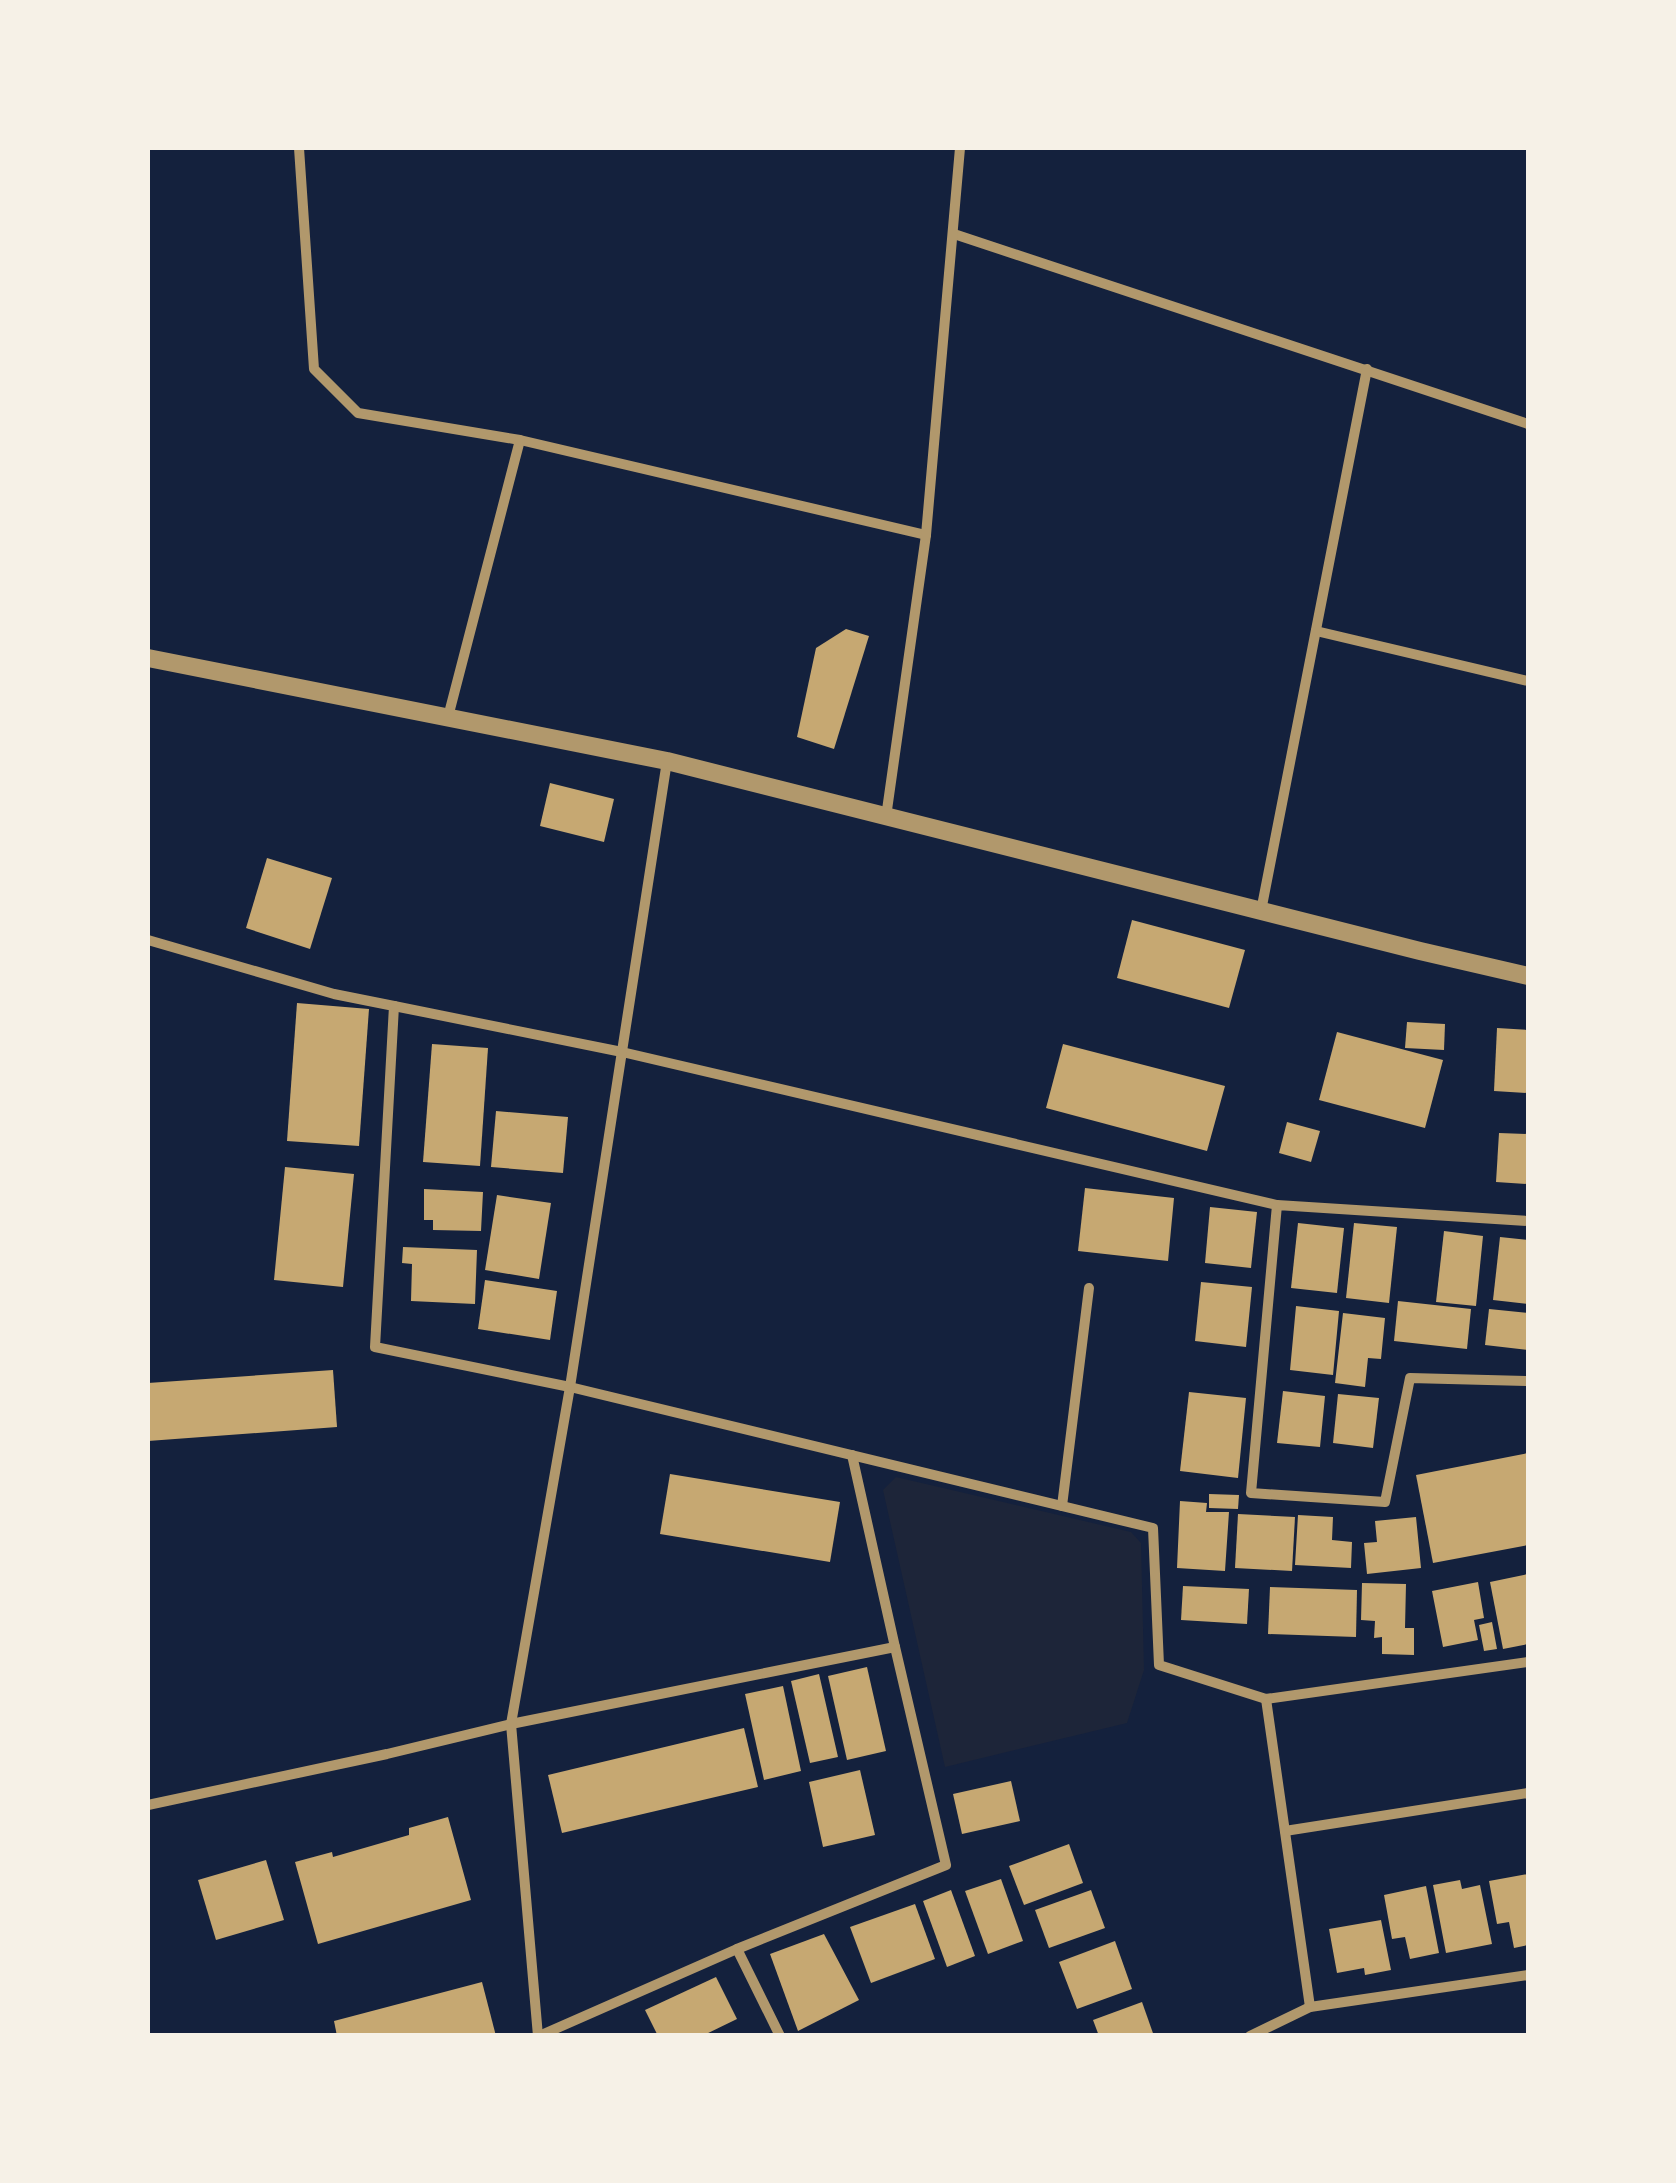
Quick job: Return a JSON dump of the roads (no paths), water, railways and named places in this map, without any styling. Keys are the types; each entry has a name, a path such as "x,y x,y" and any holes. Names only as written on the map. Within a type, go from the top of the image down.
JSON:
{"street":[{"path":"299,148 314,370 358,413 520,440 926,536"},
{"path":"886,817 926,536 960,148"},
{"path":"954,234 1528,424"},
{"path":"1261,911 1367,369"},
{"path":"448,716 520,440"},
{"path":"1316,631 1528,680"},
{"path":"148,658 668,762 1528,976"},
{"path":"668,762 570,1387 512,1724 538,2036 737,1949 946,1865 852,1455"},
{"path":"148,940 334,994 622,1052 1277,1204 1528,1221"},
{"path":"394,1006 376,1347 570,1387 1153,1528 1159,1665 1266,1699 1528,1662"},
{"path":"1277,1204 1251,1492 1385,1502 1410,1378 1528,1381"},
{"path":"1062,1506 1089,1288"},
{"path":"148,1806 512,1724 895,1647"},
{"path":"1266,1699 1310,2007"},
{"path":"1285,1831 1528,1793"},
{"path":"737,1949 780,2036"},
{"path":"1250,2036 1310,2007 1528,1975"}]}
